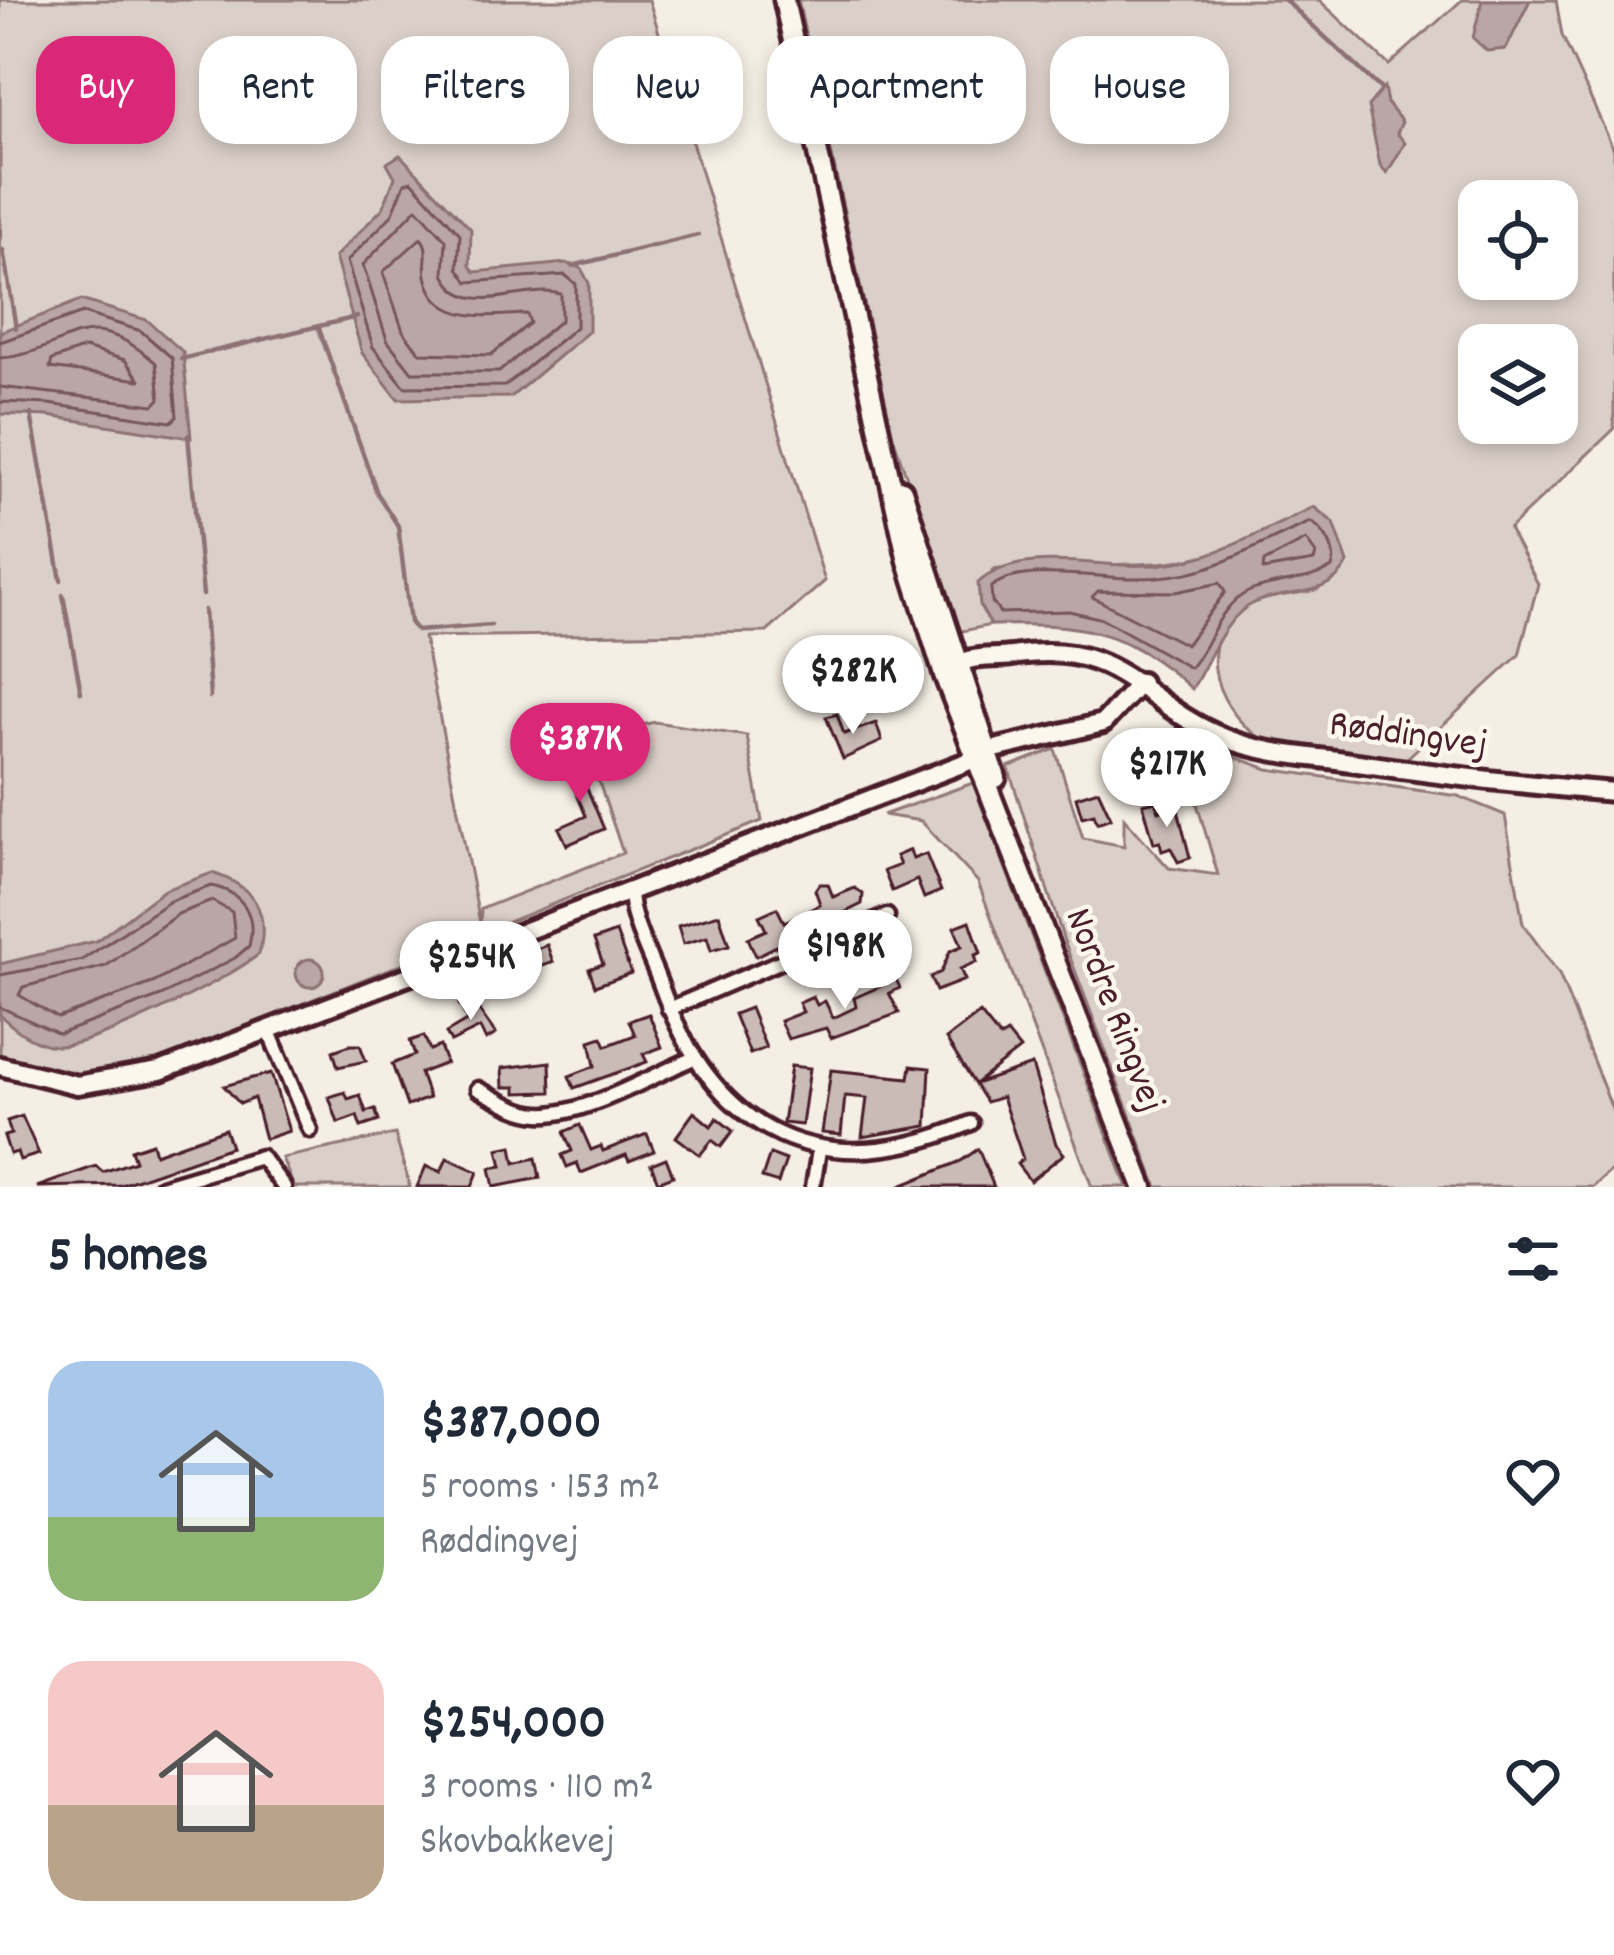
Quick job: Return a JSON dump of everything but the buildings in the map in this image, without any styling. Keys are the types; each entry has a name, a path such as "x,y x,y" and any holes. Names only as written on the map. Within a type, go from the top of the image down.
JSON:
{"main road":[{"name":"Nordre Ringvej","path":"784,0 876,412 1020,859 1143,1187"}],"street":[{"name":"Røddingvej","path":"956,671 1010,656 1084,656 1141,682 1193,723 1259,749 1505,783 1614,792"},
{"path":"1000,748 1103,723 1141,682"},
{"path":"0,1066 48,1082 111,1083 160,1071 967,762"},
{"path":"630,890 669,1009 694,1058 736,1110 819,1150 891,1150 971,1123"},
{"path":"669,1009 887,916"},
{"path":"268,1029 310,1130"},
{"path":"478,1089 509,1106 542,1114 590,1102 694,1058"},
{"path":"813,1187 819,1150"},
{"path":"160,1187 261,1156 284,1187"}],"shaded area":[{"path":"0,0 649,0 660,36 593,36 593,144 693,144 825,581 767,632 424,637 480,923 481,909 623,853 584,738 655,722 747,736 762,821 135,1070 66,1073 0,1055"},
{"path":"798,0 1319,0 1389,65 1462,0 1556,0 1562,35 1614,150 1614,429 1509,529 1538,584 1519,655 1405,760 1270,742 1243,724 1230,708 1215,670 1221,633 1252,603 1316,590 1247,541 1185,560 993,570 980,606 991,625 958,632 893,436 829,144 1026,144 1026,36 806,36"},
{"path":"1177,736 1268,769 1458,796 1505,815 1523,924 1559,974 1614,1114 1614,1168 1593,1187 1157,1187 1064,941 1008,767 1055,749 1083,838 1124,846 1124,818 1169,868 1218,875"},
{"path":"973,783 1127,1187 1092,1187 978,882 921,821 883,815"},
{"path":"395,1134 410,1187 294,1187 282,1158"}],"water":[{"path":"1482,0 1530,0 1506,49 1487,51 1473,38"},
{"path":"1384,87 1387,103 1402,122 1397,133 1405,143 1387,173 1380,165 1368,106"},
{"path":"400,155 471,229 470,266 475,272 566,263 581,268 589,283 589,331 511,397 398,399 362,353 335,257 383,208 395,177 387,163"},
{"path":"81,300 147,320 183,352 191,438 48,416 0,414 0,332"},
{"path":"1314,507 1334,523 1348,563 1340,575 1319,588 1267,598 1243,609 1192,689 1122,641 1076,628 991,625 980,606 978,583 1009,566 1047,561 1176,562 1222,550"},
{"path":"212,873 239,885 260,913 259,954 243,965 160,1010 74,1044 40,1042 0,1015 0,964 96,941 164,890"},
{"path":"310,959 320,963 324,973 320,983 310,987 300,983 296,973 300,963"}],"waterway":[{"path":"1285,0 1380,88"},
{"path":"0,230 1,236"},
{"path":"572,266 698,235"},
{"path":"3,250 16,328"},
{"path":"181,359 357,317"},
{"path":"318,326 377,493 398,526 410,622 417,631 491,625"},
{"path":"31,414 61,580"},
{"path":"188,435 203,595"},
{"path":"63,595 81,692"},
{"path":"204,610 210,697"}]}
